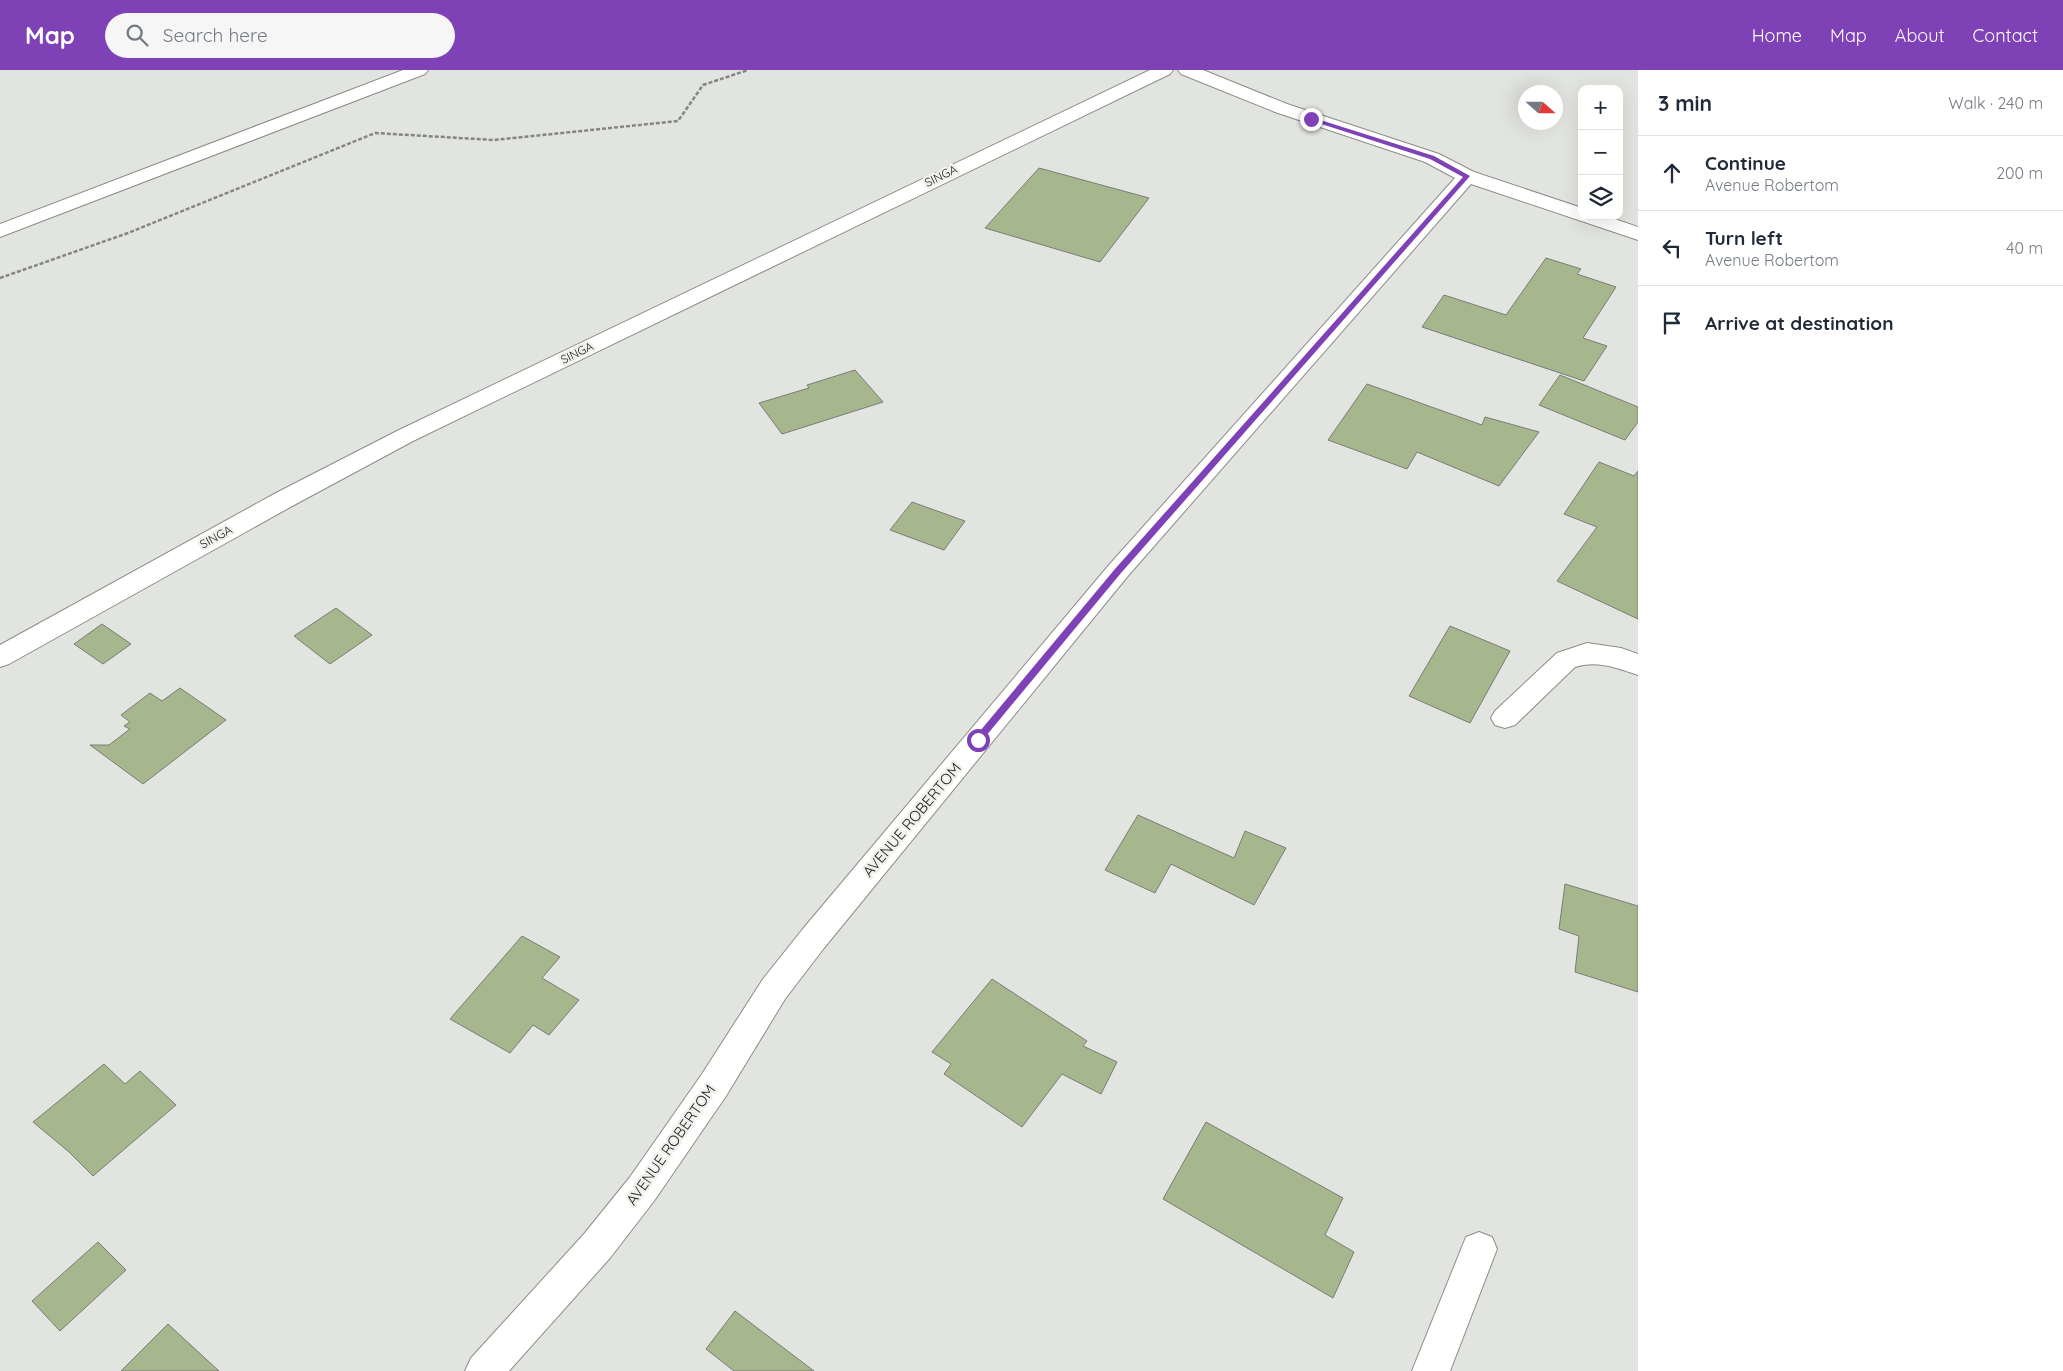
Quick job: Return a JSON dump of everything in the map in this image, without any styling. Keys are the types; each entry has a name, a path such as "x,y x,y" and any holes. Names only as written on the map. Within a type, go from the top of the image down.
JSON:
{"street":[{"path":"0,231 419,70"},
{"name":"SINGA","path":"0,656 276,504 405,436 1164,70"},
{"path":"1187,70 1281,108 1432,158 1467,176 1578,214"},
{"name":"AVENUE ROBERTOM","path":"484,1371 597,1246 642,1189 714,1085 774,989 832,916 1118,571 1467,176"},
{"path":"1598,220 1638,234"},
{"path":"1504,718 1566,660 1587,653 1621,658 1638,665"},
{"path":"1431,1371 1479,1249"}],"path":[{"path":"0,278 128,233 375,133 494,140 678,121 703,85 748,70"}],"building":[{"path":"1039,168 1149,198 1100,262 985,228"},
{"path":"1546,258 1581,269 1577,274 1616,287 1583,338 1607,346 1584,381 1422,327 1444,295 1506,315"},
{"path":"855,370 883,402 782,434 759,403 809,388 807,385"},
{"path":"1560,375 1638,407 1638,422 1625,440 1539,405"},
{"path":"1367,384 1482,425 1485,417 1539,432 1499,486 1417,452 1407,469 1328,440"},
{"path":"1599,462 1634,476 1638,471 1638,619 1557,581 1597,527 1564,514"},
{"path":"912,502 965,521 944,550 890,530"},
{"path":"336,608 372,635 330,664 294,636"},
{"path":"102,624 131,644 103,664 74,644"},
{"path":"1450,626 1510,651 1470,723 1409,696"},
{"path":"180,688 226,720 143,784 90,745 109,745 130,729 124,726 130,722 121,715 150,693 162,701"},
{"path":"1138,815 1234,858 1245,831 1286,848 1254,905 1171,864 1155,893 1105,870"},
{"path":"1565,884 1638,906 1638,992 1575,972 1579,936 1559,929"},
{"path":"522,936 560,957 542,978 579,1000 549,1035 533,1025 510,1053 450,1019"},
{"path":"992,979 1087,1041 1083,1046 1117,1062 1101,1094 1062,1074 1022,1127 944,1074 951,1064 932,1052"},
{"path":"104,1064 125,1084 140,1071 176,1105 93,1176 69,1152 33,1122"},
{"path":"1206,1122 1343,1198 1325,1235 1354,1252 1333,1298 1163,1199"},
{"path":"98,1242 126,1270 60,1331 32,1301"},
{"path":"735,1311 814,1371 734,1371 706,1349"},
{"path":"168,1324 219,1371 121,1371"}],"route":[{"path":"978,740 1118,571 1467,176 1432,158 1311,119"}]}
